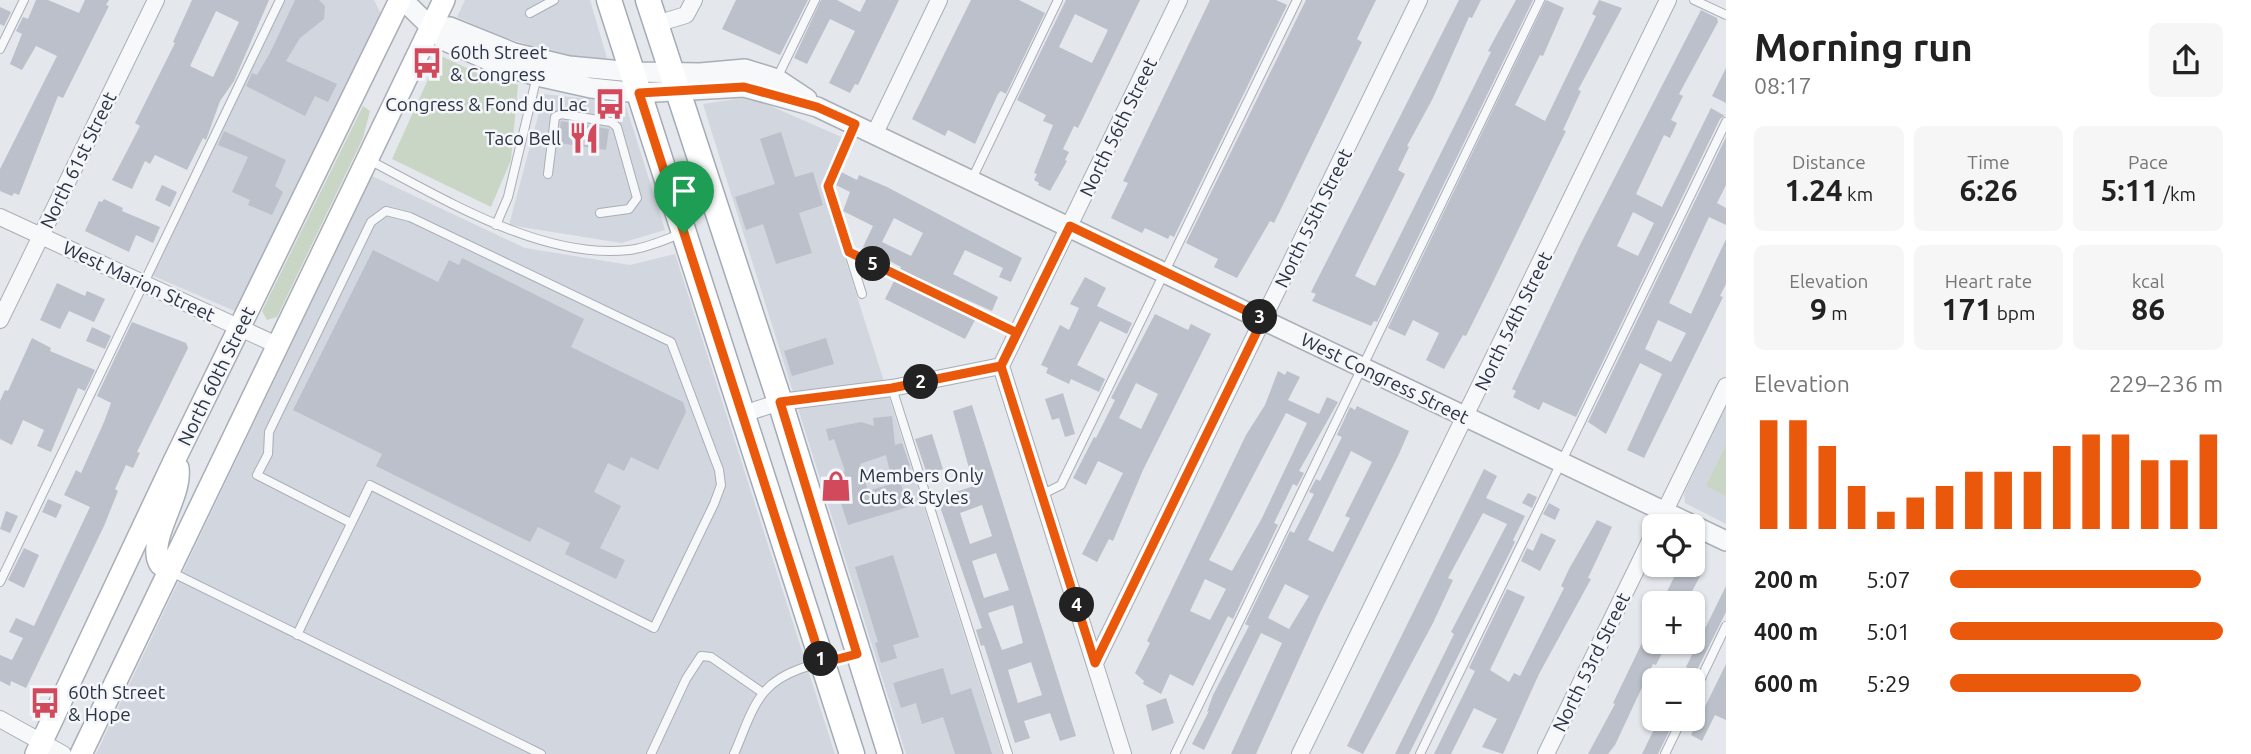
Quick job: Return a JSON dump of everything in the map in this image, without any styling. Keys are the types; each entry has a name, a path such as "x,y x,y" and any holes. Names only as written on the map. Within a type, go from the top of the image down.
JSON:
{"main road":[{"name":"North 60th Street","path":"39,748 175,459 402,0"},
{"path":"81,754 444,0"},
{"path":"609,0 852,754"},
{"path":"648,0 780,402 890,754"},
{"path":"169,571 160,564 156,549 177,489 175,459"}],"street":[{"name":"North 61st Street","path":"0,320 156,0"},
{"name":"West Congress Street","path":"402,0 455,46 498,64 636,83 674,82 745,69 773,86 1560,461 1651,514"},
{"path":"656,24 686,15 694,0"},
{"path":"875,133 939,0"},
{"name":"North 56th Street","path":"1001,366 1179,0"},
{"name":"North 55th Street","path":"1095,663 1419,0"},
{"name":"North 54th Street","path":"1300,754 1467,417 1668,0"},
{"name":"West Marion Street","path":"0,217 279,346"},
{"path":"743,414 780,402 892,388 1001,366 1123,754"},
{"path":"1662,514 1726,386"},
{"name":"West Congress Street","path":"1705,534 1726,541"},
{"name":"North 53rd Street","path":"1546,754 1642,558"},
{"path":"0,719 39,748 62,754"}],"lane":[{"path":"0,49 24,0"},
{"path":"0,582 280,0"},
{"path":"530,13 554,0"},
{"path":"773,86 815,0"},
{"path":"972,179 1058,0"},
{"path":"1043,494 1061,485 1297,0"},
{"path":"1175,754 1540,0"},
{"path":"1694,0 1726,15"},
{"path":"496,225 508,197 538,68"},
{"path":"548,174 555,117 561,114 611,122 617,127 637,198 629,209 600,213"},
{"path":"1420,754 1726,122"},
{"path":"855,124 828,186 862,293"},
{"path":"369,160 496,225 526,237 609,251 649,246 684,233"},
{"path":"297,635 370,485 654,628 721,485 719,470 671,342 410,216 386,211 371,222 269,432 268,454 257,475 351,523"},
{"path":"849,252 1017,333"},
{"path":"892,388 1008,754"},
{"path":"169,571 541,754"},
{"path":"1705,670 1726,626"},
{"path":"734,754 763,693 791,672 857,654"},
{"path":"651,754 686,679 701,656 711,657 763,693"},
{"path":"1665,754 1676,731"}],"shaded area":[{"path":"281,0 374,0 381,14 237,312 149,274"},
{"path":"465,0 590,0 607,58 575,59 503,37 457,17"},
{"path":"544,94 625,103 665,230 621,243 509,225"},
{"path":"750,97 846,139 823,189 1002,754 906,754 703,104"},
{"path":"372,176 525,248 630,265 675,254 835,754 96,754"},
{"path":"1726,405 1726,524 1685,503 1684,494"}],"green space":[{"path":"439,55 475,72 518,85 511,160 491,207 392,159"},
{"path":"363,106 370,111 363,138 277,317 267,320 262,311"},
{"path":"1726,445 1726,496 1706,486"}],"building":[{"path":"36,0 48,0 79,13 85,0 109,0 106,5 109,6 63,98 58,96 19,195 14,193 12,196 0,191 0,169 57,56 36,46 22,70 10,64 22,34 16,31 23,17 28,19"},
{"path":"192,0 269,0 234,81 220,101 206,140 203,138 187,170 155,155 150,164 145,161 132,189 112,180 140,126 135,123 175,43 173,42","holes":["216,11 239,22 213,77 190,66"]},
{"path":"295,0 319,0 325,6 324,19 300,38 286,61 337,84 328,102 315,96 305,116 246,86 252,73 257,75 270,53"},
{"path":"736,0 808,0 780,55 722,29"},
{"path":"821,0 837,0 860,12 866,0 899,0 858,85 855,84 850,93 829,83 855,31 830,19 807,64 794,58"},
{"path":"971,0 1019,0 1045,13 1006,94 1001,91 998,94 975,144 948,130 945,136 912,119"},
{"path":"1066,0 1140,0 1078,128 1074,126 1063,149 1069,152 1065,160 1067,161 1050,191 1038,185 1034,180 1037,174 1034,173 1053,125 1043,121 1046,115 1017,100","holes":["1075,14 1108,30 1092,63 1059,47"]},
{"path":"1210,0 1276,0 1287,5 1174,237 1170,235 1168,239 1145,228 1142,233 1111,218 1128,183 1123,181"},
{"path":"1306,0 1376,0 1357,39 1362,42 1274,223 1270,221 1237,278 1214,267 1218,259 1186,243"},
{"path":"1459,0 1481,0 1472,18 1469,17 1433,98 1407,146 1409,147 1398,170 1405,174 1355,276 1375,286 1491,52 1488,51 1496,36 1516,0 1533,0 1377,322 1374,321 1371,326 1312,301 1316,294 1311,292"},
{"path":"1546,0 1564,8 1543,56 1540,55 1515,105 1545,121 1596,16 1592,14 1599,0 1622,8 1578,90 1581,91 1563,130 1566,131 1490,288 1466,336 1463,335 1444,369 1426,360 1439,333 1413,320 1405,336 1388,328"},
{"path":"0,7 11,12 4,26 0,24"},
{"path":"1701,10 1717,18 1718,22 1679,94 1683,96 1671,120 1677,123 1670,138 1664,135 1636,194 1662,207 1711,108 1725,116 1720,119 1576,417 1543,402 1539,410 1513,397 1516,391 1512,389 1582,241","holes":["1633,212 1654,223 1638,256 1617,246"]},
{"path":"1726,68 1726,103 1712,96"},
{"name":"Taco Bell","path":"561,121 609,129 606,150 558,143"},
{"path":"224,131 286,160 275,186 283,192 272,215 248,205 250,200 232,192 248,157 218,145"},
{"path":"781,132 795,177 813,172 823,205 799,213 812,253 776,264 763,224 746,230 735,197 775,184 760,139"},
{"path":"1726,137 1726,185 1717,203 1726,208 1726,225 1709,217 1669,303 1691,314 1726,239 1726,284 1720,296 1723,297 1644,458 1627,450 1662,374 1640,363 1606,434 1588,422","holes":["1658,320 1686,333 1671,362 1645,349"]},
{"path":"841,172 857,180 859,175 1022,258 1011,282 999,277 1003,268 965,250 953,274 998,297 992,311 900,270 901,267 863,247 873,226 843,211 850,192 836,185","holes":["894,218 923,233 911,256 882,242"]},
{"path":"162,185 177,192 170,207 155,200"},
{"path":"104,199 123,208 122,211 160,227 153,243 136,235 129,252 85,231 99,201"},
{"path":"373,250 438,282 449,260 459,265 462,258 584,319 571,347 683,402 686,412 658,470 631,457 624,471 608,463 594,492 621,506 600,548 625,560 616,579 565,554 570,543 538,527 530,542 376,466 382,454 293,410"},
{"path":"1085,277 1106,288 1097,306 1132,323 1127,334 1100,321 1077,365 1105,379 1099,392 1071,379 1069,384 1046,373 1048,368 1041,365 1060,325 1069,330 1079,308 1070,304"},
{"path":"894,281 975,320 965,339 885,299"},
{"path":"57,283 85,296 87,291 105,299 94,322 69,311 60,329 40,320"},
{"path":"1155,314 1188,330 1191,324 1211,334 1143,470 1113,541 1109,539 1097,562 1082,554 1123,473 1098,461 1086,485 1073,478 1115,400 1111,398","holes":["1136,383 1158,394 1141,429 1119,418"]},
{"path":"132,322 186,343 188,348 137,452 140,453 133,468 126,465 115,489 118,491 104,526 26,688 11,681 10,686 0,681 0,655 12,660 23,638 9,632 16,618 34,626 90,507 64,495 76,470 81,473 104,422 111,403 97,396"},
{"path":"92,327 111,336 105,349 86,341"},
{"path":"32,338 51,348 50,351 95,370 85,391 78,388 51,452 37,446 44,430 23,420 12,445 0,439 0,401 5,390 8,391"},
{"path":"826,338 834,364 792,376 784,351"},
{"path":"1278,371 1285,375 1287,371 1300,377 1288,400 1319,414 1327,397 1338,402 1299,471 1304,473 1297,486 1293,484 1274,523 1278,525 1233,619 1228,616 1193,686 1170,674 1161,694 1143,684 1144,681 1135,673 1150,643 1147,641 1246,435 1265,405","holes":["1286,413 1307,423 1262,518 1232,571 1209,560","1205,579 1226,589 1210,620 1190,611"]},
{"path":"1063,393 1075,434 1065,437 1059,418 1052,420 1045,399"},
{"path":"972,405 1076,736 1060,741 1050,713 1024,721 1030,738 1015,743 984,645 981,646 976,630 982,628 937,498 974,486 953,411","holes":["982,505 992,536 970,544 960,513","996,553 1009,590 984,598 972,561","1013,605 1023,643 1002,650 988,613","1031,662 1042,695 1018,703 1008,670"]},
{"path":"1357,406 1409,431 1399,454 1320,613 1256,754 1231,754 1282,643 1261,633 1204,750 1192,744 1209,711 1207,712 1213,695 1249,626 1245,624 1290,531 1294,533 1314,494 1309,492 1316,479 1320,481 1342,437 1337,435 1350,407 1355,410","holes":["1351,451 1372,462 1345,516 1350,518 1333,552 1308,540","1285,584 1309,596 1289,629 1268,618"]},
{"path":"892,416 895,445 902,443 910,466 890,472 886,455 860,464 868,491 900,481 908,507 848,525 838,494 832,496 826,477 845,471 834,439 829,441 826,429 861,422 874,426 873,418"},
{"path":"932,434 943,469 927,474 915,439"},
{"path":"1484,469 1497,476 1486,498 1525,516 1513,540 1515,542 1409,754 1395,754 1454,634 1451,632 1507,524 1483,513 1448,578 1453,580 1433,623 1363,754 1347,746"},
{"path":"1528,493 1537,497 1532,508 1522,503"},
{"path":"48,499 62,505 56,518 42,512"},
{"path":"1549,503 1560,509 1555,520 1543,514"},
{"path":"6,511 18,516 10,533 0,529"},
{"path":"1597,520 1612,527 1588,578 1591,579 1539,674 1503,754 1482,747 1497,719 1474,708 1451,754 1434,754 1475,671 1469,668 1507,589 1525,597 1490,670 1509,682 1514,673 1520,676 1564,588 1561,586 1569,569"},
{"path":"1541,533 1556,540 1540,571 1521,561 1527,548 1533,551"},
{"path":"24,548 39,555 24,588 8,580"},
{"path":"893,555 919,637 893,645 897,658 881,663 875,643 878,642 855,567"},
{"path":"1674,577 1700,577 1692,591 1667,591"},
{"path":"1726,586 1726,612 1705,654 1705,629"},
{"path":"1642,643 1642,654 1662,654 1656,665 1642,668 1642,687 1615,745 1608,754 1588,754 1615,704 1613,703"},
{"path":"1692,654 1705,654 1698,668 1686,667"},
{"path":"1726,664 1726,720 1715,715 1702,741 1691,735 1693,731 1705,731 1705,707"},
{"path":"943,668 951,695 971,688 992,754 955,754 943,717 922,724 916,703 901,708 893,683"},
{"path":"1166,698 1174,723 1152,731 1146,705"},
{"path":"1653,731 1669,731 1658,754 1642,754"}],"place":[{"name":"60th Street & Congress","path":"427,63"},
{"name":"Congress & Fond du Lac","path":"610,104"},
{"name":"Taco Bell","path":"584,138"},
{"name":"Members Only Cuts & Styles","path":"836,486"},
{"name":"60th Street & Hope","path":"45,703"}],"route":[{"path":"684,233 639,93 677,93 744,87 817,107 855,124 828,186 849,252 1017,333 1001,366 1095,663 1263,319 1070,226 1001,366 892,388 780,402 857,654 822,663 684,233"}]}
